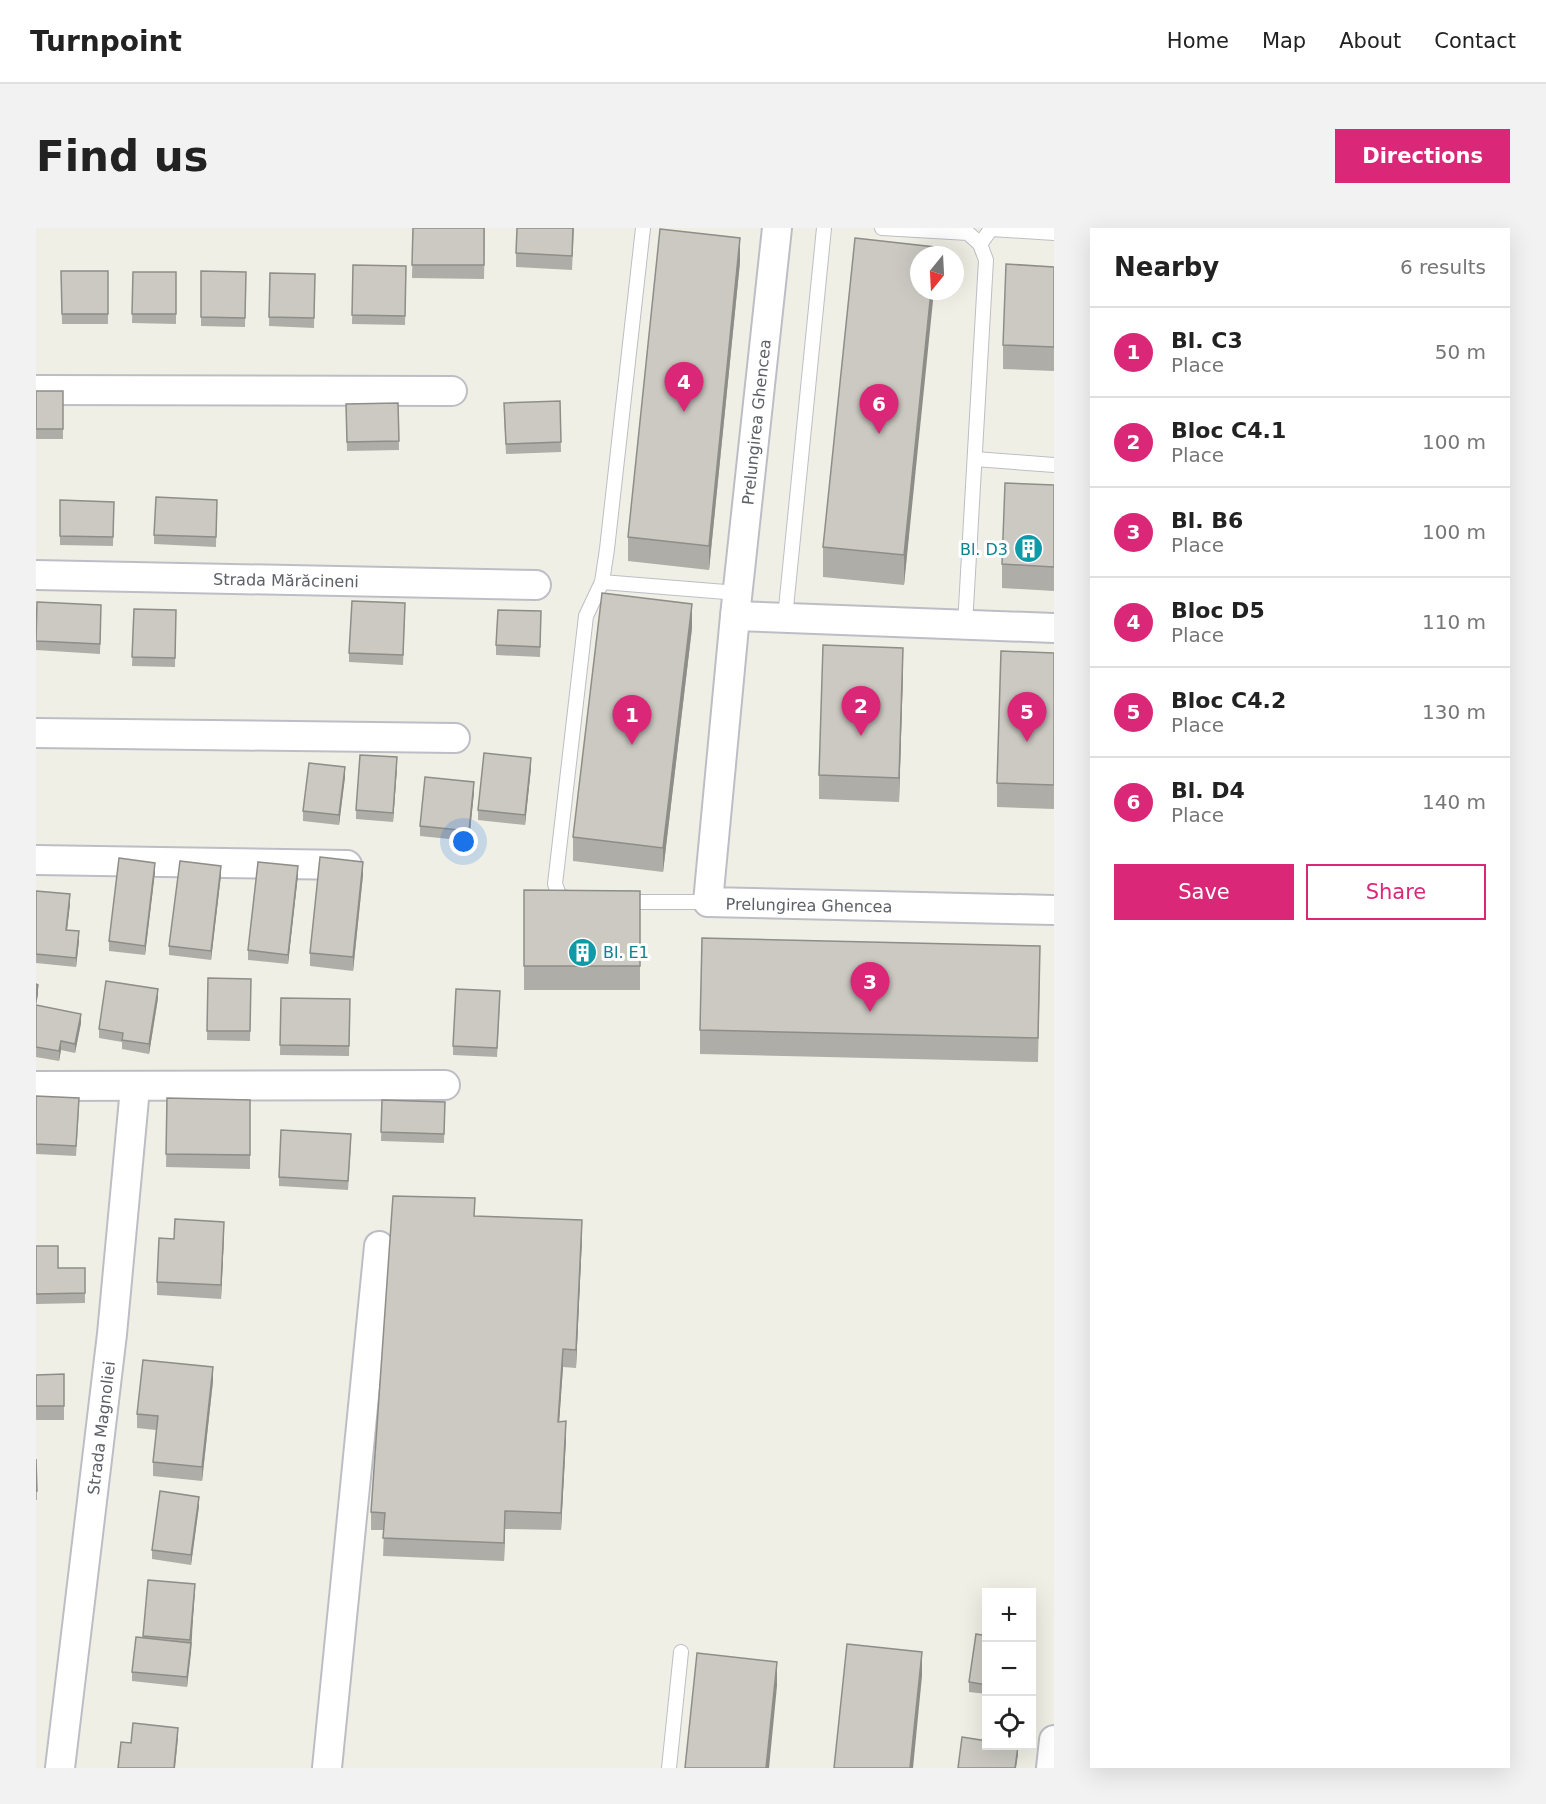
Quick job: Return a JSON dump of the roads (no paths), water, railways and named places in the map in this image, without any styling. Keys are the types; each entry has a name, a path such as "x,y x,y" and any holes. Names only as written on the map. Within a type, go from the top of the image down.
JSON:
{"street":[{"name":"Prelungirea Ghencea","path":"777,228 708,902 1054,910"},
{"path":"36,390 452,391"},
{"name":"Strada Mărăcineni","path":"36,575 536,585"},
{"path":"737,604 786,618 1054,628"},
{"path":"36,733 455,738"},
{"path":"36,860 347,865"},
{"path":"36,1086 135,1088 445,1085"},
{"name":"Strada Magnoliei","path":"60,1768 112,1334 135,1088"},
{"path":"327,1768 379,1246"},
{"path":"1051,1768 1054,1740"}],"lane":[{"path":"585,901 573,901 559,895 555,884 586,616 602,582 644,228"},
{"path":"786,618 824,228"},
{"path":"882,228 968,233 980,244 986,260 965,625"},
{"path":"980,244 991,229 1054,233"},
{"path":"975,459 1054,465"},
{"path":"602,582 737,604"},
{"path":"607,901 708,902"},
{"path":"669,1768 681,1652"}],"place":[{"name":"Bloc D5","path":"684,412"},
{"name":"Bl. D4","path":"879,434"},
{"name":"Bl. D3","path":"1029,549"},
{"name":"Bloc C4.1","path":"861,736"},
{"name":"Bloc C4.2","path":"1027,742"},
{"name":"Bl. C3","path":"632,745"},
{"name":"Bl. E1","path":"582,952"},
{"name":"Bl. B6","path":"870,1012"}]}
